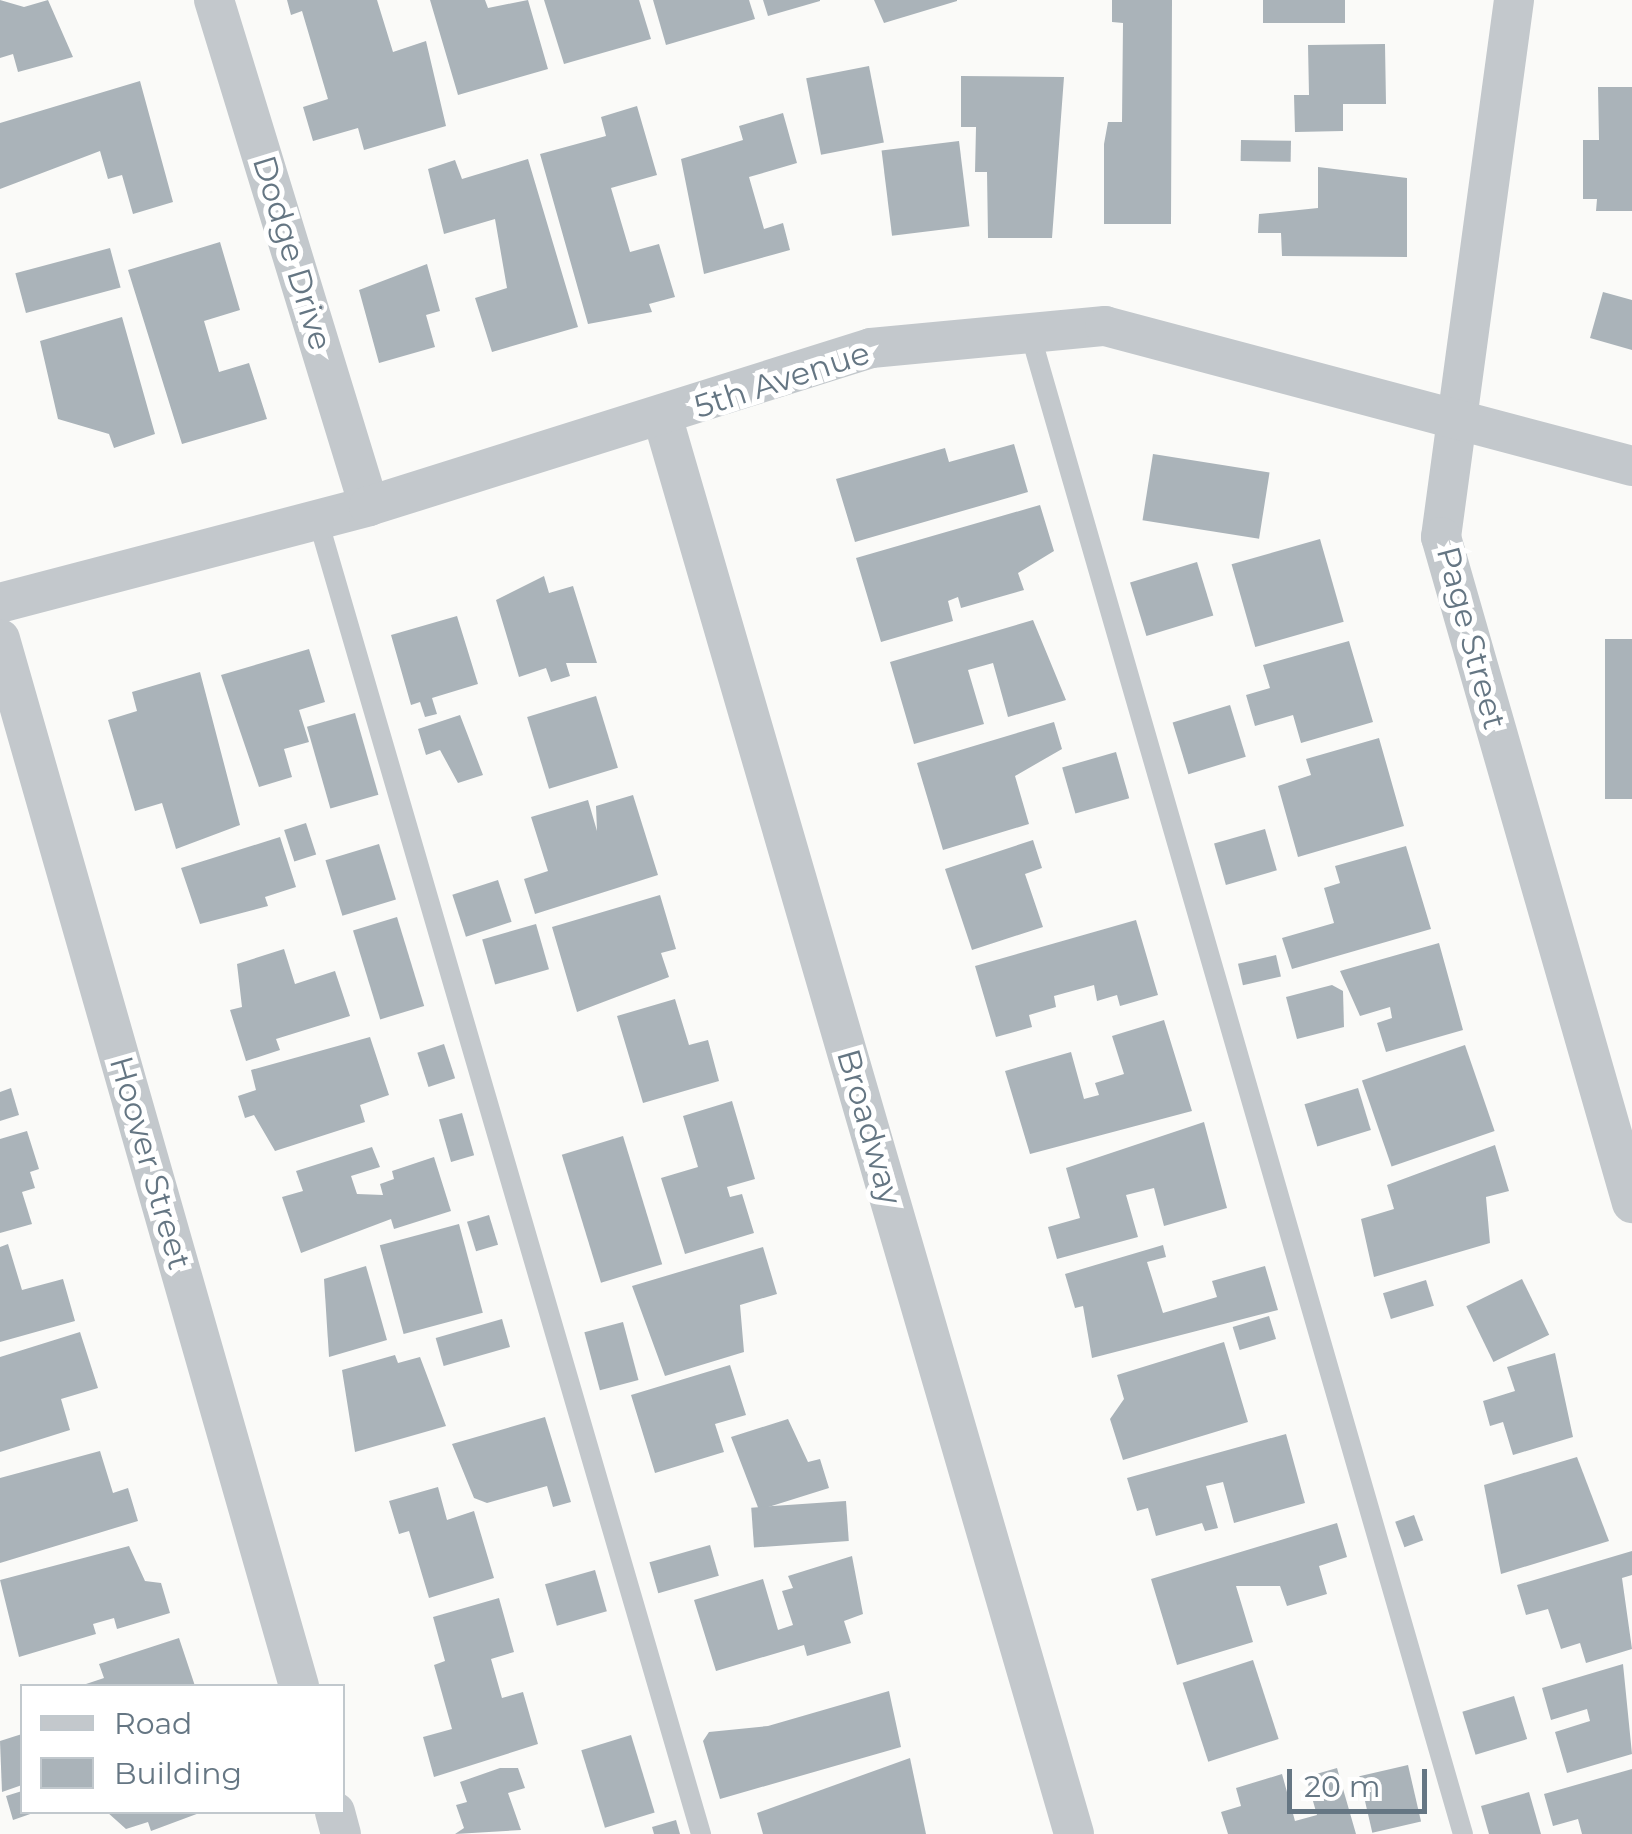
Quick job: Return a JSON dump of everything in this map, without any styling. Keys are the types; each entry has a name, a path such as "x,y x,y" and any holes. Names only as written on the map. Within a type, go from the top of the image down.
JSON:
{"street":[{"name":"Dodge Drive","path":"214,0 369,506"},
{"name":"Page Street","path":"1514,0 1461,417 1441,537 1632,1203"},
{"name":"5th Avenue","path":"0,603 369,506 663,419 870,348 1105,326 1461,417 1632,466"},
{"name":"Broadway","path":"663,419 1074,1834"},
{"name":"Hoover Street","path":"0,638 298,1684"}],"lane":[{"path":"1030,333 1463,1834"},
{"path":"318,520 700,1834"}],"building":[{"path":"0,0 24,7 48,0 73,57 18,72 13,54 0,58"},
{"path":"287,0 377,0 393,52 426,41 446,126 364,150 358,128 313,141 303,107 328,99 302,11 291,15"},
{"path":"430,0 485,0 488,8 528,0 548,69 458,95"},
{"path":"544,0 639,0 651,39 564,64"},
{"path":"653,0 749,0 755,19 666,45"},
{"path":"763,0 820,0 820,1 768,16"},
{"path":"874,0 957,0 957,1 884,23"},
{"path":"1112,0 1172,0 1171,224 1104,224 1104,144 1108,122 1122,122 1123,23 1112,22"},
{"path":"1263,0 1345,0 1345,23 1263,23"},
{"path":"1385,44 1386,104 1343,104 1343,131 1295,132 1294,95 1309,95 1308,45"},
{"path":"869,66 884,143 821,155 806,78"},
{"path":"961,76 1064,77 1052,238 988,238 987,172 975,172 976,127 961,127"},
{"path":"140,81 173,202 133,214 122,175 108,179 100,151 0,189 0,123"},
{"path":"1598,87 1632,87 1632,211 1596,211 1597,199 1583,199 1583,140 1599,140"},
{"path":"637,106 657,175 611,188 630,252 659,244 675,297 649,304 652,312 588,324 540,154 606,136 601,117"},
{"path":"783,113 797,163 749,177 764,229 783,223 790,250 704,274 681,159 743,140 739,126"},
{"path":"1241,140 1291,141 1291,162 1241,161"},
{"path":"959,141 969,226 892,236 882,151"},
{"path":"528,159 578,327 492,352 475,298 507,288 495,219 444,234 428,169 455,160 462,179"},
{"path":"1318,167 1407,178 1407,257 1282,256 1281,233 1258,233 1259,214 1318,208"},
{"path":"220,242 240,310 204,321 219,372 249,363 267,419 182,444 128,270"},
{"path":"110,248 121,288 26,313 15,273"},
{"path":"427,264 440,311 426,315 435,347 379,363 359,290"},
{"path":"1603,292 1632,300 1632,350 1590,338"},
{"path":"122,317 155,434 114,448 109,434 58,419 40,341"},
{"path":"1014,444 1028,492 855,542 836,479 945,448 949,462"},
{"path":"1153,454 1270,472 1259,539 1143,520"},
{"path":"1040,505 1054,551 1018,573 1024,590 961,608 958,597 948,601 953,621 881,642 856,558"},
{"path":"1320,539 1344,622 1255,647 1232,564"},
{"path":"1197,562 1213,616 1146,636 1130,582"},
{"path":"544,576 549,593 573,586 597,663 566,663 570,676 551,682 546,668 519,677 496,600"},
{"path":"457,616 478,684 432,698 437,714 425,717 420,702 411,705 391,635"},
{"path":"1033,620 1066,700 1008,717 993,663 968,670 984,724 914,744 890,662"},
{"path":"1605,639 1632,639 1632,799 1605,799"},
{"path":"1349,641 1373,722 1301,743 1293,715 1255,726 1246,695 1270,688 1263,665"},
{"path":"309,649 325,702 299,710 309,742 284,749 292,777 259,787 221,675"},
{"path":"200,672 240,825 176,849 162,803 135,811 108,720 137,711 132,692"},
{"path":"596,696 618,768 549,789 527,717"},
{"path":"1230,705 1246,757 1188,774 1173,723"},
{"path":"355,713 378,795 330,808 307,727"},
{"path":"460,715 483,775 458,783 440,750 426,755 418,729"},
{"path":"1054,722 1062,749 1015,776 1029,824 943,850 917,763"},
{"path":"1379,738 1404,826 1298,857 1278,786 1311,775 1306,759"},
{"path":"1116,752 1129,798 1075,814 1062,767"},
{"path":"633,795 658,875 535,914 524,879 548,871 531,817 588,800 597,831 596,806"},
{"path":"306,823 316,854 294,861 284,830"},
{"path":"1265,829 1277,870 1226,885 1214,844"},
{"path":"280,837 296,887 265,897 268,906 200,924 181,868"},
{"path":"1033,840 1042,868 1025,874 1043,927 972,950 945,869"},
{"path":"379,844 396,899 342,916 325,860"},
{"path":"1406,846 1431,929 1292,969 1282,938 1334,923 1324,888 1340,883 1335,866"},
{"path":"498,880 512,922 466,937 452,895"},
{"path":"660,895 676,949 661,953 669,977 577,1012 552,927"},
{"path":"397,917 424,1006 380,1019 353,930"},
{"path":"1136,920 1158,995 1120,1006 1117,995 1097,1001 1094,985 1054,996 1056,1007 1029,1015 1032,1027 996,1037 975,966"},
{"path":"536,924 549,969 495,985 482,939"},
{"path":"1439,943 1463,1030 1386,1052 1377,1023 1392,1018 1390,1007 1360,1016 1340,971"},
{"path":"284,949 295,984 335,971 350,1016 276,1039 280,1050 246,1061 230,1010 242,1007 237,964"},
{"path":"1276,955 1281,976 1243,985 1238,964"},
{"path":"1332,985 1343,991 1344,1027 1297,1039 1286,997"},
{"path":"675,999 689,1045 708,1040 719,1081 643,1103 617,1016"},
{"path":"1164,1020 1192,1111 1030,1154 1005,1071 1071,1052 1084,1099 1099,1095 1095,1083 1124,1074 1112,1036"},
{"path":"370,1037 389,1095 360,1105 365,1122 275,1151 254,1115 245,1118 238,1096 256,1090 251,1070"},
{"path":"444,1044 455,1078 428,1087 417,1053"},
{"path":"1465,1045 1495,1131 1392,1167 1362,1080"},
{"path":"11,1088 19,1115 0,1121 0,1092"},
{"path":"1358,1088 1371,1130 1317,1146 1304,1104"},
{"path":"732,1101 755,1179 727,1187 730,1197 742,1194 754,1233 685,1254 661,1178 698,1167 683,1116"},
{"path":"462,1113 474,1155 451,1162 439,1120"},
{"path":"1204,1122 1227,1208 1164,1226 1154,1188 1126,1195 1138,1237 1057,1259 1048,1227 1080,1218 1066,1168"},
{"path":"27,1131 39,1169 30,1172 35,1188 22,1192 32,1224 0,1233 0,1139"},
{"path":"623,1136 662,1264 601,1283 562,1155"},
{"path":"1495,1145 1509,1191 1486,1197 1490,1243 1374,1277 1361,1219 1394,1209 1387,1185"},
{"path":"372,1147 380,1167 351,1176 357,1194 383,1195 380,1184 394,1179 392,1171 434,1157 451,1211 394,1229 391,1219 301,1253 282,1197 303,1191 296,1171"},
{"path":"489,1215 498,1245 476,1251 467,1222"},
{"path":"459,1224 483,1313 404,1334 380,1245"},
{"path":"8,1244 22,1290 63,1279 75,1321 0,1342 0,1247"},
{"path":"1163,1245 1166,1257 1147,1262 1163,1313 1217,1297 1212,1281 1265,1266 1278,1310 1092,1358 1083,1306 1075,1308 1065,1274"},
{"path":"763,1247 777,1294 740,1305 744,1352 665,1376 632,1286"},
{"path":"366,1266 387,1340 329,1357 324,1279"},
{"path":"1522,1279 1549,1335 1493,1362 1466,1306"},
{"path":"1426,1280 1434,1306 1391,1319 1383,1293"},
{"path":"1269,1316 1276,1339 1240,1350 1233,1327"},
{"path":"502,1319 510,1347 444,1366 436,1338"},
{"path":"623,1322 639,1380 600,1390 584,1332"},
{"path":"80,1332 98,1388 61,1399 70,1430 0,1452 0,1357"},
{"path":"1224,1342 1248,1422 1123,1460 1110,1419 1124,1399 1117,1375"},
{"path":"1555,1353 1573,1437 1513,1455 1503,1422 1490,1426 1483,1401 1515,1391 1507,1367"},
{"path":"395,1355 398,1363 420,1357 446,1426 355,1452 342,1370"},
{"path":"730,1365 746,1415 715,1424 724,1452 655,1473 631,1395"},
{"path":"545,1417 571,1502 553,1507 547,1486 487,1503 474,1498 452,1444"},
{"path":"788,1419 808,1462 820,1459 829,1488 759,1510 731,1437"},
{"path":"1286,1434 1305,1503 1234,1523 1223,1482 1206,1486 1218,1528 1205,1531 1202,1523 1156,1536 1148,1508 1137,1511 1127,1478"},
{"path":"100,1451 113,1493 128,1488 138,1521 0,1563 0,1478"},
{"path":"1577,1457 1609,1541 1501,1574 1484,1485"},
{"path":"438,1487 447,1520 474,1511 494,1578 429,1598 409,1531 399,1534 389,1501"},
{"path":"846,1501 849,1541 754,1548 751,1508"},
{"path":"1414,1515 1423,1540 1404,1547 1395,1522"},
{"path":"1337,1523 1347,1557 1319,1566 1327,1594 1287,1606 1280,1586 1236,1586 1253,1642 1177,1665 1151,1579"},
{"path":"710,1545 719,1576 658,1593 649,1562"},
{"path":"129,1546 145,1581 161,1583 170,1613 117,1629 114,1618 93,1624 96,1634 19,1657 0,1580"},
{"path":"1632,1551 1632,1575 1622,1578 1632,1649 1586,1663 1580,1643 1561,1649 1548,1609 1526,1615 1517,1585"},
{"path":"852,1556 863,1614 844,1621 851,1643 807,1656 804,1645 716,1671 694,1600 763,1579 778,1630 793,1625 782,1591 793,1588 788,1576"},
{"path":"595,1570 607,1611 557,1626 545,1584"},
{"path":"499,1598 514,1652 491,1659 502,1698 523,1692 538,1744 434,1777 423,1737 452,1729 434,1665 445,1661 433,1617"},
{"path":"179,1638 194,1684 86,1684 104,1678 99,1664"},
{"path":"1253,1660 1279,1739 1208,1762 1183,1683"},
{"path":"1623,1664 1632,1754 1567,1773 1555,1732 1590,1721 1587,1709 1551,1720 1542,1688"},
{"path":"889,1691 901,1747 720,1799 703,1741 709,1732 768,1726"},
{"path":"1514,1696 1527,1739 1476,1755 1462,1712"},
{"path":"20,1735 20,1786 2,1792 0,1741"},
{"path":"631,1735 655,1812 605,1828 581,1750"},
{"path":"910,1758 926,1834 763,1834 757,1813"},
{"path":"1408,1765 1421,1822 1372,1833 1359,1776"},
{"path":"500,1768 518,1768 525,1788 508,1793 521,1830 455,1834 464,1828 456,1805 467,1802 460,1782"},
{"path":"1337,1768 1356,1834 1228,1834 1221,1812 1241,1806 1236,1788 1282,1774 1295,1821 1317,1815 1306,1777"},
{"path":"1632,1769 1632,1834 1582,1834 1578,1819 1553,1826 1544,1794"},
{"path":"20,1792 20,1814 30,1814 13,1820 6,1796"},
{"path":"1529,1792 1541,1834 1489,1834 1481,1806"},
{"path":"109,1814 197,1814 151,1831 148,1822 126,1829"},
{"path":"676,1820 680,1834 654,1834 652,1827"}]}
